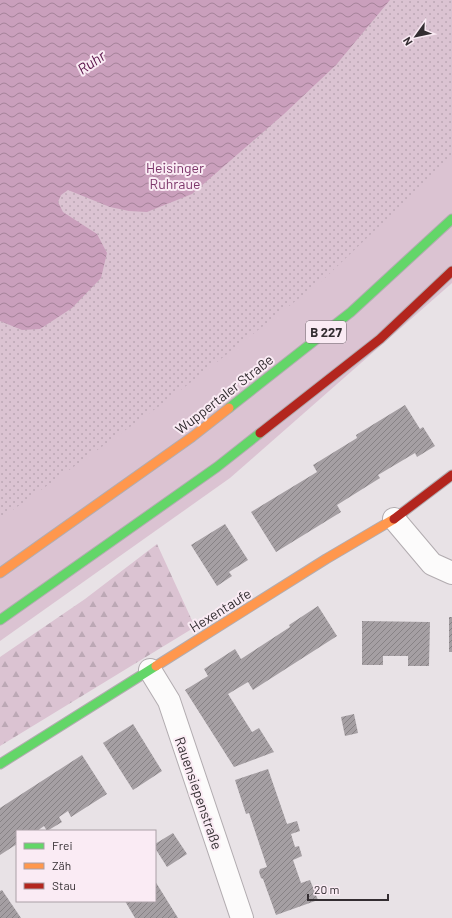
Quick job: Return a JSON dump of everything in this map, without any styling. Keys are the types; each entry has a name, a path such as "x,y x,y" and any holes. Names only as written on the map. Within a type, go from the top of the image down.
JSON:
{"main road":[{"name":"Wuppertaler Straße","path":"0,573 192,437 321,336 351,312 452,219"},
{"name":"B 227","path":"0,620 217,466 380,339 452,271"},
{"name":"Hexentaufe","path":"0,764 326,559 394,519 452,475"}],"street":[{"path":"394,519 432,564 452,573"},
{"name":"Rauensiepenstraße","path":"150,670 168,701 242,918"}],"green space":[{"name":"Heisinger Ruhraue","path":"0,0 452,0 452,157 324,279 168,400 0,519"},
{"path":"452,140 452,283 230,478 0,641 0,498"},
{"path":"157,544 195,627 0,746 0,657 85,599"}],"water":[{"name":"Ruhr","path":"0,0 390,0 336,65 284,114 192,194 147,212 129,211 110,207 68,190 61,195 58,202 63,212 97,234 107,253 101,278 72,308 40,329 22,330 0,321"}],"building":[{"path":"405,405 420,429 423,427 435,446 417,457 415,453 378,475 380,478 337,505 341,512 276,552 251,512 317,472 313,465 357,438 356,435"},
{"path":"225,524 248,560 229,572 232,576 217,586 191,545"},
{"path":"318,606 337,636 253,690 248,682 228,694 252,732 259,728 274,752 234,767 185,690 208,676 204,669 235,649 241,659 290,627 289,625"},
{"path":"449,617 452,617 452,652 449,652"},
{"path":"362,621 430,622 429,666 408,666 408,656 383,656 383,665 362,665"},
{"path":"354,714 358,733 345,736 341,717"},
{"path":"133,724 162,771 133,790 103,743"},
{"path":"82,755 107,794 71,817 68,811 59,817 62,822 49,830 46,830 44,826 38,830 16,830 16,845 0,855 0,808"},
{"path":"268,769 287,824 297,821 300,831 291,834 295,847 299,846 302,856 293,860 301,883 310,880 318,900 276,915 259,872 260,869 267,867 249,813 246,814 235,780"},
{"path":"173,833 187,854 167,867 156,850 156,843"},
{"path":"156,883 178,918 135,918 126,902 156,902"},
{"path":"2,890 21,918 0,918 0,891"}],"traffic: fast":[{"path":"229,408 351,312 452,219"},
{"path":"0,620 217,467 260,433"},
{"path":"0,764 156,666"}],"traffic: slow":[{"path":"0,573 192,437 229,408"},
{"path":"156,666 326,559 394,519"}],"traffic: jam":[{"path":"260,433 380,339 452,271"},
{"path":"394,519 452,475"}]}
